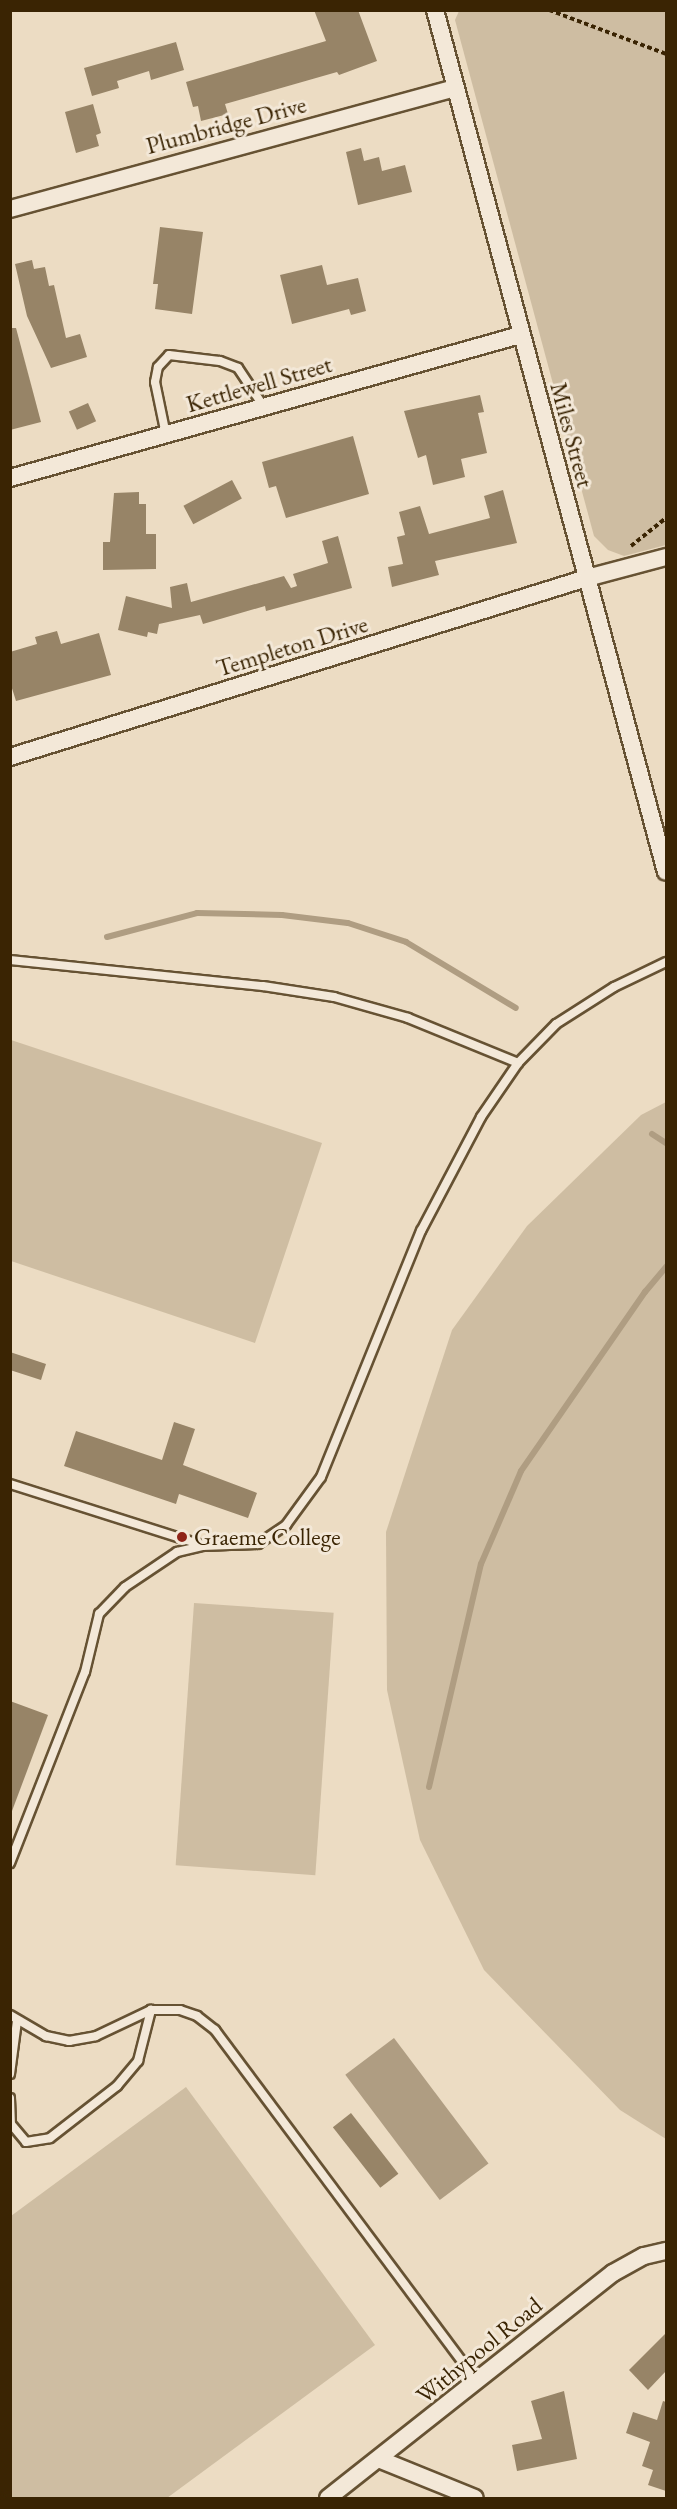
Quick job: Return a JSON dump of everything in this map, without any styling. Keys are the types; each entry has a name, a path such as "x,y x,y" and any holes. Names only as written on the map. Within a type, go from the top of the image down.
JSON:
{"street":[{"name":"Miles Street","path":"435,10 520,336 666,872"},
{"name":"Plumbridge Drive","path":"10,209 454,88"},
{"name":"Kettlewell Street","path":"10,478 520,336"},
{"name":"Templeton Drive","path":"10,757 587,578 666,557"},
{"name":"Withypool Road","path":"328,2499 381,2460 613,2273 644,2256 666,2251"},
{"path":"381,2460 475,2499"}],"lane":[{"path":"166,435 155,382 158,367 170,355 220,361 238,368 264,407"},
{"path":"10,960 263,986 334,997 408,1018 518,1063"},
{"path":"10,1863 85,1672 99,1614 154,1565 177,1552 202,1546 258,1544 275,1534 321,1477 421,1231 481,1117 518,1063 556,1024 614,987 666,962"},
{"path":"10,1484 202,1546"},
{"path":"10,2098 11,2124 26,2142 50,2138 117,2086 138,2061 151,2010"},
{"path":"10,2074 14,2018 46,2036 69,2041 96,2036 151,2010 180,2010 197,2016 215,2030 478,2381"}],"path":[{"path":"549,10 666,54"},
{"path":"614,571 631,546 666,518"}],"shaded area":[{"path":"459,11 666,11 666,545 624,556 608,550 594,536 455,20"},
{"path":"11,1040 322,1143 255,1343 11,1261"},
{"path":"666,1102 666,2139 620,2110 484,1970 420,1840 387,1690 386,1532 452,1330 527,1226 641,1115"},
{"path":"194,1603 334,1613 315,1875 176,1865"},
{"path":"394,2038 488,2163 440,2200 345,2075"},
{"path":"186,2087 375,2345 167,2498 11,2498 11,2216"}],"building":[{"path":"314,10 358,10 377,61 339,75 337,72 225,104 228,114 201,121 198,106 193,107 186,82 326,41"},
{"path":"176,42 184,70 151,80 149,71 117,81 119,88 92,96 84,68"},
{"path":"93,104 101,133 96,135 99,146 76,153 65,112"},
{"path":"361,148 364,161 379,157 382,171 405,165 412,192 358,205 346,152"},
{"path":"160,227 203,232 192,314 155,309 158,284 153,284"},
{"path":"32,260 34,269 45,267 49,286 54,285 66,338 80,334 87,357 51,368 27,316 15,264"},
{"path":"322,265 327,285 358,278 366,311 351,315 349,309 292,324 280,275"},
{"path":"10,328 16,328 41,422 10,430"},
{"path":"480,395 484,412 478,413 487,453 461,459 465,477 433,485 426,455 418,458 404,411"},
{"path":"88,403 96,421 77,430 69,412"},
{"path":"353,436 369,494 286,518 276,486 269,488 262,462"},
{"path":"232,480 242,499 193,524 183,506"},
{"path":"503,490 517,543 435,561 439,575 392,587 388,567 403,564 397,537 405,535 399,512 420,506 429,534 490,518 484,496"},
{"path":"139,492 139,504 146,504 146,534 156,534 156,569 103,570 103,542 110,542 114,493"},
{"path":"338,536 352,588 266,611 265,606 203,624 200,615 159,624 157,634 148,632 147,637 118,630 126,596 172,608 170,587 187,583 191,602 284,576 291,588 297,586 293,574 328,563 322,541"},
{"path":"57,631 61,644 99,633 111,675 16,701 10,682 10,652 37,644 35,637"},
{"path":"10,1352 46,1364 41,1380 10,1370"},
{"path":"174,1422 195,1429 183,1465 257,1493 248,1518 179,1494 176,1504 64,1466 76,1431 162,1460"},
{"path":"10,1701 48,1715 12,1811 10,1811"},
{"path":"351,2113 398,2174 380,2188 333,2127"},
{"path":"666,2333 666,2371 648,2390 629,2370"},
{"path":"564,2391 577,2459 517,2471 512,2445 542,2439 531,2401"},
{"path":"663,2401 666,2402 666,2491 648,2485 653,2470 642,2466 650,2442 626,2433 633,2412 657,2420"}],"waterway":[{"path":"107,937 197,913 282,915 348,923 406,942 516,1008"},
{"path":"652,1134 666,1143"},
{"path":"429,1787 481,1564 521,1471 645,1292 666,1267"}],"place":[{"name":"Graeme College","path":"182,1537"}]}
